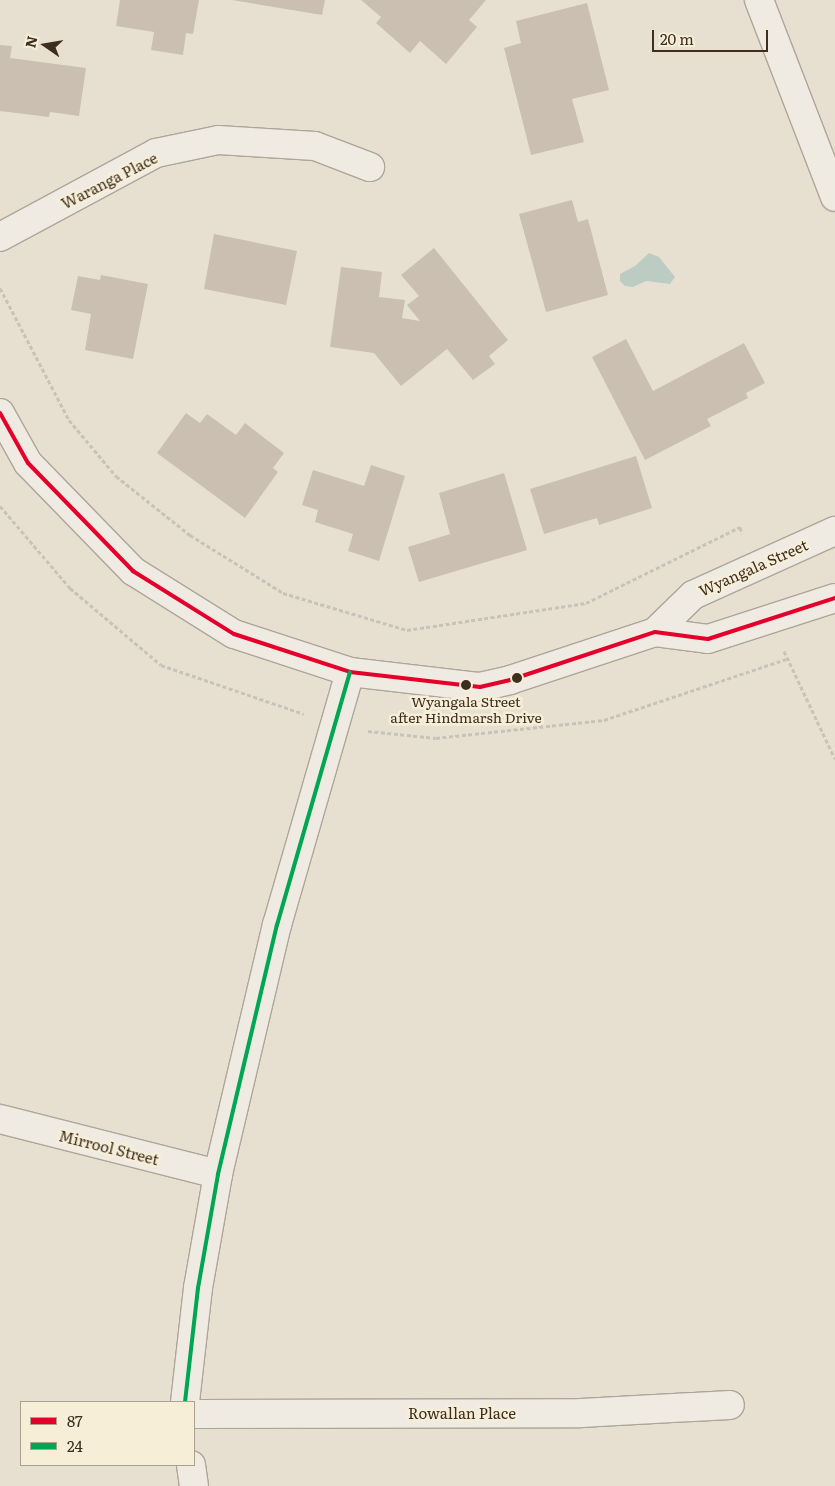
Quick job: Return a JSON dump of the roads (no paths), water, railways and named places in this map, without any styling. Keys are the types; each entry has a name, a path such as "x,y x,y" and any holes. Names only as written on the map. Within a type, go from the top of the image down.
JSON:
{"street":[{"path":"759,0 835,197"},
{"name":"Waranga Place","path":"0,237 156,153 218,140 315,146 370,168"},
{"name":"Wyangala Street","path":"0,413 28,463 133,571 234,634 350,672 480,686 510,680 655,632 708,639 835,598"},
{"name":"Wyangala Street","path":"655,632 693,595 835,531"},
{"path":"185,1401 198,1288 218,1174 277,925 350,672"},
{"name":"Mirrool Street","path":"0,1119 218,1174"},
{"name":"Rowallan Place","path":"195,1414 581,1412 730,1405"},
{"path":"191,1466 194,1486"}],"place":[{"name":"Wyangala Street after Hindmarsh Drive","path":"466,685"}]}
